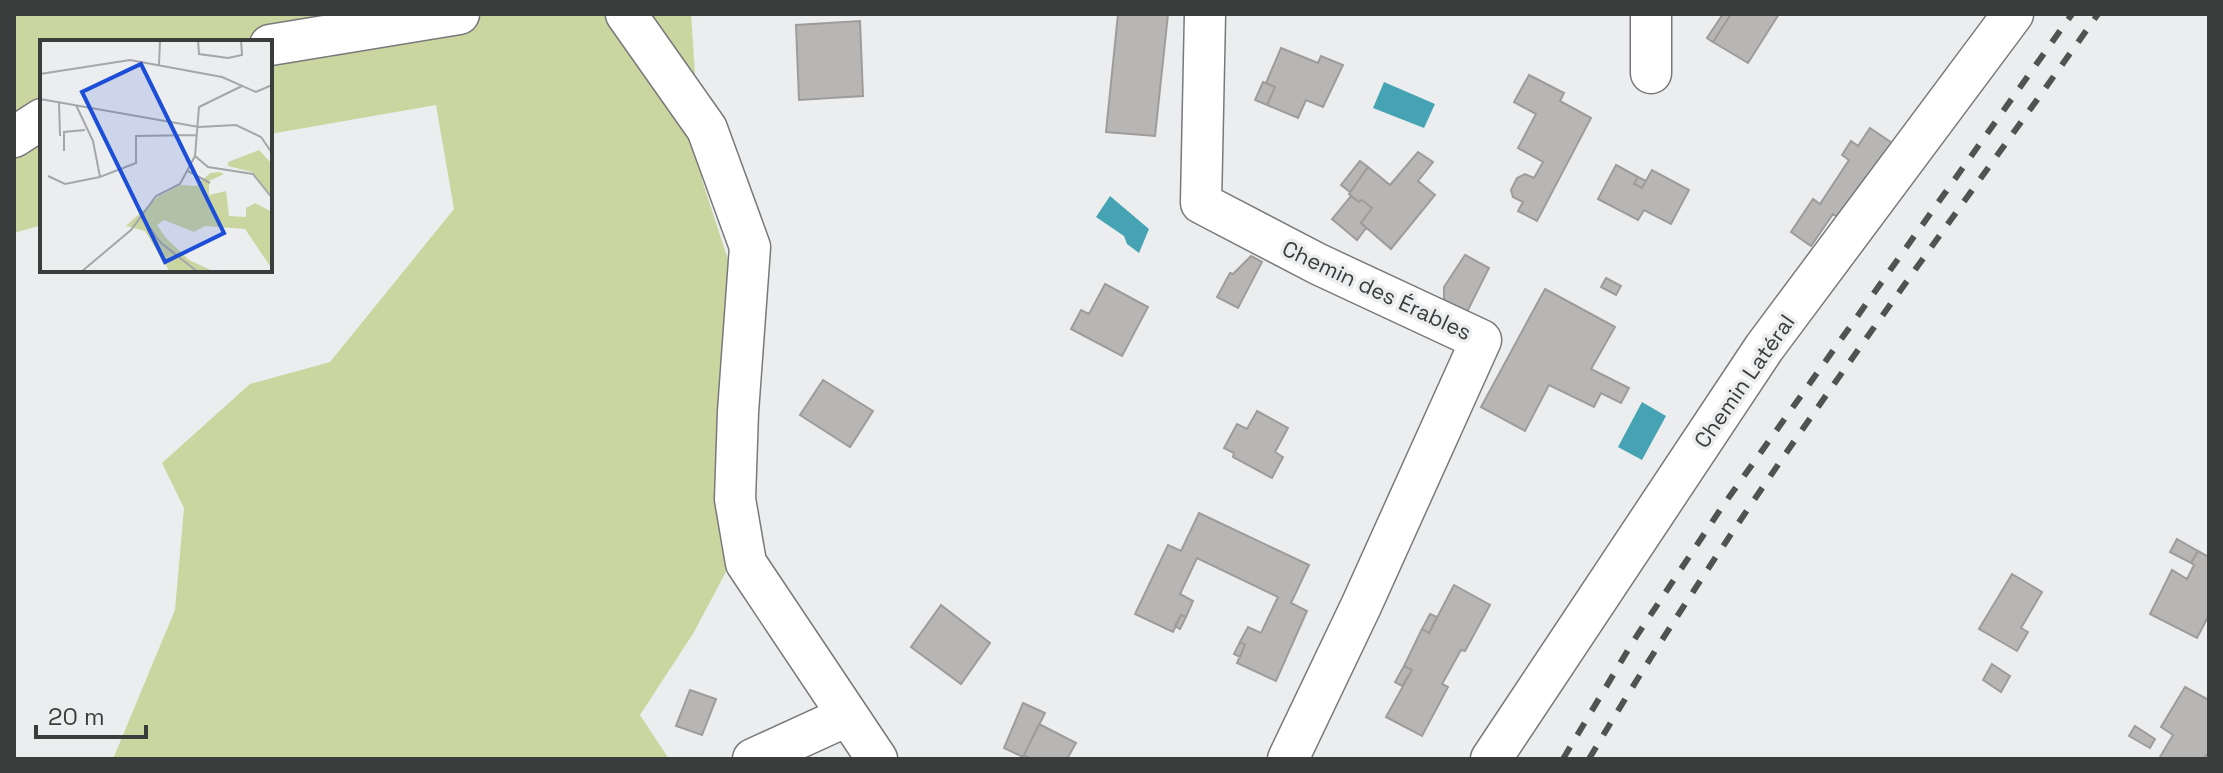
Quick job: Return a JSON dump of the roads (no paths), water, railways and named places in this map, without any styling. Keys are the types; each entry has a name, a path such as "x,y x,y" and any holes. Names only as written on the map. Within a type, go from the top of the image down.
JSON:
{"street":[{"path":"272,45 459,14"},
{"path":"626,14 707,129 750,247 735,499 746,563 877,759"},
{"name":"Chemin des Érables","path":"1205,14 1201,203 1318,264 1481,340 1288,759"},
{"path":"1651,14 1651,73"},
{"name":"Chemin Latéral","path":"1491,759 1764,348 2013,14"},
{"path":"14,137 40,120"},
{"path":"753,759 847,716"}],"water":[{"path":"1384,82 1435,104 1424,128 1373,108"},
{"path":"1110,196 1149,229 1139,253 1127,244 1124,236 1096,217"},
{"path":"1642,402 1666,416 1642,460 1618,447"}],"railway":[{"path":"1563,759 1634,640 1722,507 2072,14"},
{"path":"1589,759 1772,474 2098,14"}]}
